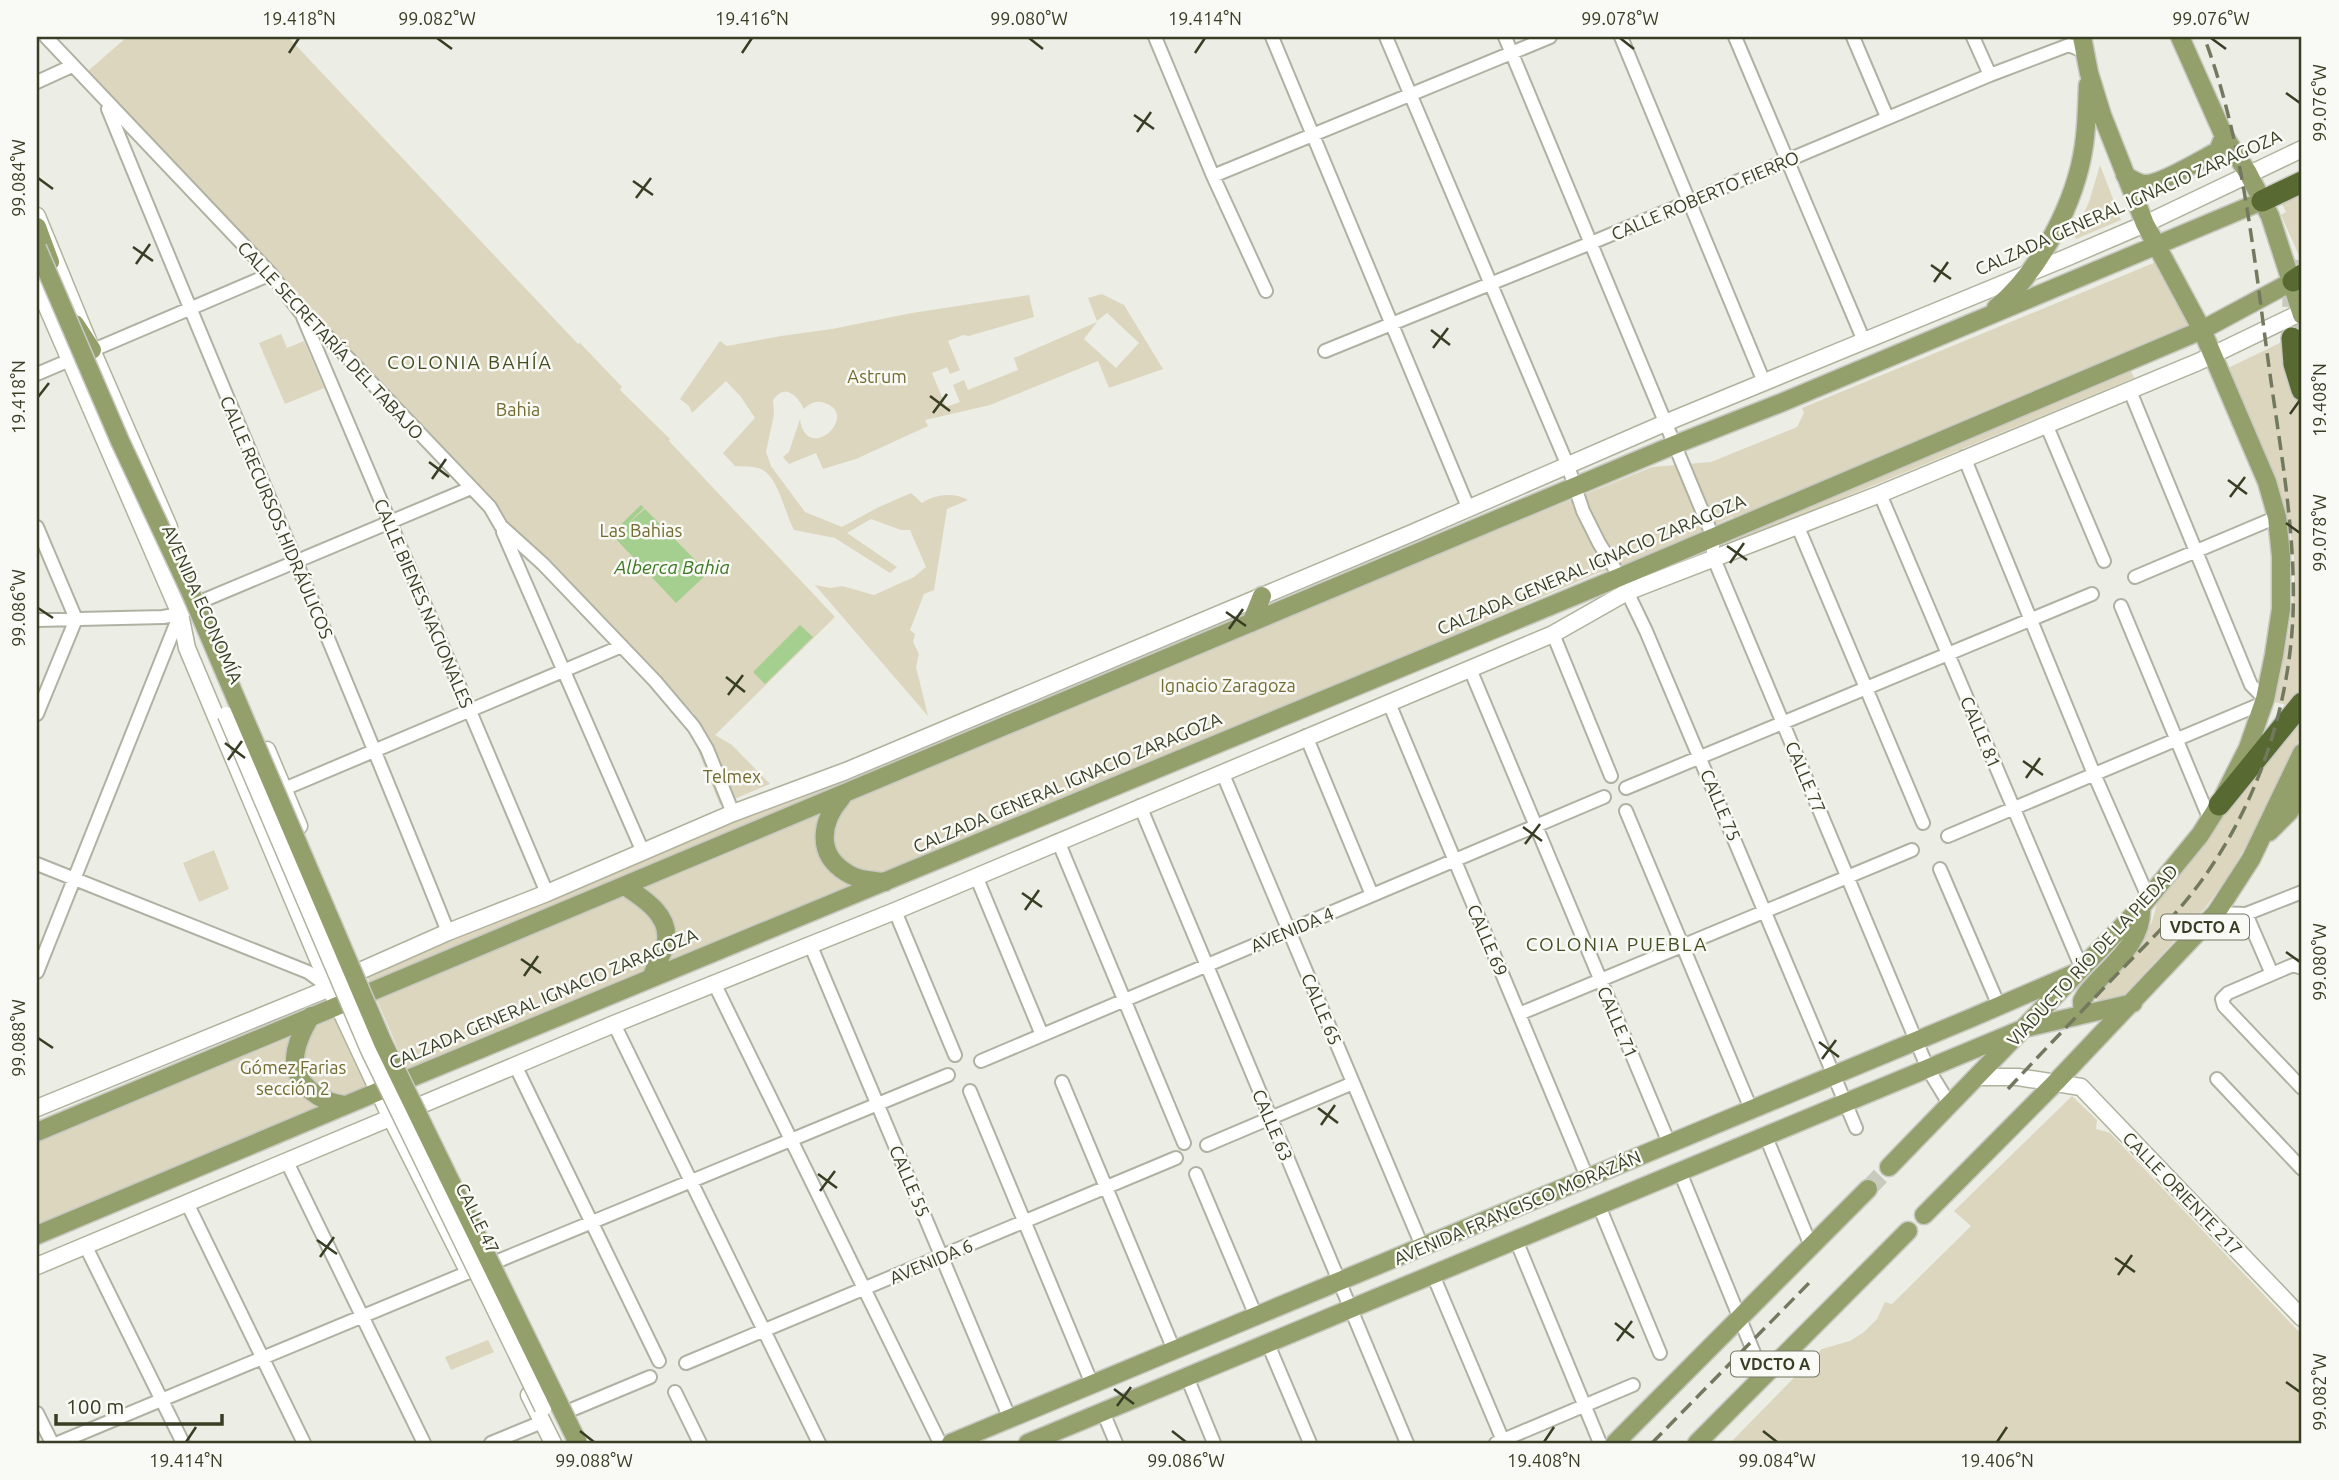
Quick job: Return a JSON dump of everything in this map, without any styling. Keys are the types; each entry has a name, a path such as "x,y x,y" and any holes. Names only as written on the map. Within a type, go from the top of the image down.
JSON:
{"highway":[{"name":"CALZADA GENERAL IGNACIO ZARAGOZA","path":"2262,201 2302,182"},
{"path":"2292,338 2294,364 2302,390"},
{"path":"2214,812 2302,703"}],"main road":[{"path":"2180,37 2224,136 2248,173 2297,278 2302,313"},
{"path":"1985,317 2003,302 2028,274 2051,237 2072,191 2084,147 2088,73 2083,45"},
{"name":"VIADUCTO RÍO DE LA PIEDAD","path":"1889,1167 2145,903 2214,812 2248,748 2264,701 2274,655 2281,609 2281,556 2277,517 2258,458 2202,330 2145,224 2088,73"},
{"path":"2125,175 2137,183 2147,184 2159,180 2218,151 2224,136"},
{"name":"CALZADA GENERAL IGNACIO ZARAGOZA","path":"37,1132 310,1016 360,971 448,932 547,893 733,813 854,768 1264,596 1665,423 2028,274 2145,224 2302,149"},
{"name":"CALZADA GENERAL IGNACIO ZARAGOZA","path":"37,1108 334,997 369,994 1674,445 2262,201"},
{"name":"AVENIDA ECONOMÍA","path":"37,216 92,350 284,789 369,994"},
{"path":"37,227 70,316 92,350"},
{"path":"37,248 120,441 190,591 383,1043 578,1443"},
{"name":"CALZADA GENERAL IGNACIO ZARAGOZA","path":"37,1266 614,1024 895,911 1553,634 1623,584 1713,537 2202,330 2297,278"},
{"name":"AVENIDA ECONOMÍA","path":"37,284 180,614 187,648 334,997"},
{"name":"CALZADA GENERAL IGNACIO ZARAGOZA","path":"37,1235 651,978 1623,584 1713,557 1880,494 1964,457 2130,391 2302,313"},
{"path":"1251,623 1264,596 1284,609"},
{"path":"180,614 369,1050 542,1415"},
{"name":"VDCTO A","path":"1924,1214 2133,1003 2217,913 2242,875 2302,753"},
{"path":"2261,839 2288,812 2302,787"},
{"path":"844,794 831,809 825,822 826,848 830,858 849,875 885,882"},
{"path":"625,886 646,901 662,919 666,940 651,978"},
{"path":"2083,1013 2082,1001 2086,994 2130,946 2139,931 2145,903"},
{"path":"310,943 322,948 329,946 336,941 341,928"},
{"name":"AVENIDA FRANCISCO MORAZÁN","path":"951,1443 2082,969"},
{"name":"CALLE 47","path":"369,994 587,1443"},
{"name":"CALLE 47","path":"334,997 391,1118 542,1415 553,1443"},
{"name":"AVENIDA FRANCISCO MORAZÁN","path":"1028,1443 2025,1028 2133,1003"},
{"path":"310,1016 299,1036 295,1060 302,1081 315,1095 344,1105"},
{"name":"CALLE ORIENTE 217","path":"1978,1077 2018,1077 2081,1087 2302,1318"},
{"path":"413,1161 414,1148 421,1139 433,1138 442,1146"},
{"name":"VDCTO A","path":"1615,1443 1868,1188"},
{"name":"VDCTO A","path":"1697,1443 1908,1231"}],"street":[{"name":"CALLE SECRETARÍA DEL TABAJO","path":"46,37 271,274 300,312 326,335 490,507 501,526 543,564 622,646 694,727 707,749 733,813"},
{"path":"1155,37 1213,176 1266,291"},
{"path":"1272,37 1468,507"},
{"name":"CALLE 75","path":"1386,37 1568,466 1583,510 1623,584 1701,757 1856,1128"},
{"name":"CALLE 77","path":"1505,37 1713,537 1713,557 1928,1069 1950,1105"},
{"path":"1213,176 1550,37"},
{"path":"1621,37 1764,382"},
{"path":"1735,37 1864,341"},
{"path":"1853,37 1887,117"},
{"path":"1973,37 1990,75"},
{"name":"CALLE ROBERTO FIERRO","path":"1325,351 1591,243 1990,75 2069,45 2083,45"},
{"path":"37,82 72,66"},
{"name":"CALLE RECURSOS HIDRÁULICOS","path":"105,102 295,562 376,750 448,932"},
{"path":"37,374 271,274"},
{"name":"CALLE BIENES NACIONALES","path":"300,312 547,893"},
{"path":"1948,835 2264,701 2251,685 2130,391"},
{"path":"2046,424 2104,561"},
{"path":"1964,457 2145,903"},
{"path":"37,620 163,617 180,614 202,601 471,488"},
{"name":"CALLE 81","path":"1880,494 2082,969"},
{"path":"2135,577 2277,517"},
{"path":"501,526 643,852"},
{"path":"37,527 76,619 37,714"},
{"path":"1798,527 1923,823"},
{"path":"1626,788 2092,594"},
{"path":"2122,606 2177,740 2214,812"},
{"path":"37,972 180,614"},
{"path":"1553,634 1611,776"},
{"path":"284,789 622,646"},
{"name":"CALLE 71","path":"1470,669 1669,1143"},
{"name":"CALLE 69","path":"1389,702 1587,1178"},
{"path":"1306,736 1372,895"},
{"name":"CALLE 65","path":"1222,772 1422,1246"},
{"name":"AVENIDA 4","path":"981,1061 1604,797"},
{"name":"CALLE 63","path":"1140,806 1407,1443"},
{"path":"1626,811 1751,1109"},
{"path":"1058,841 1184,1143"},
{"path":"1519,1014 1912,850"},
{"path":"37,864 308,972 334,997"},
{"path":"1940,869 1999,1006"},
{"path":"976,876 1042,1035"},
{"path":"2217,913 2246,914 2302,892"},
{"path":"895,911 955,1055"},
{"path":"2246,914 2272,974"},
{"name":"CALLE 55","path":"810,944 1010,1419"},
{"path":"2302,968 2293,965 2228,993 2222,1002 2302,1088"},
{"path":"713,984 940,1443"},
{"path":"614,1024 820,1443"},
{"path":"515,1065 660,1361"},
{"path":"498,1261 948,1075"},
{"path":"2217,1079 2302,1169"},
{"path":"1062,1082 1174,1350"},
{"path":"1207,1145 1353,1083"},
{"path":"970,1091 1092,1384"},
{"path":"1766,1137 1811,1246"},
{"name":"AVENIDA 6","path":"686,1363 1176,1158"},
{"path":"287,1162 424,1443"},
{"path":"1680,1172 1763,1375"},
{"path":"1196,1174 1256,1316"},
{"path":"187,1203 304,1443"},
{"path":"1599,1206 1660,1353"},
{"path":"1516,1240 1600,1443"},
{"path":"85,1245 183,1443"},
{"path":"58,1443 469,1272"},
{"path":"1433,1275 1501,1442 1633,1385"},
{"path":"1268,1344 1310,1443"},
{"path":"571,1410 650,1377"},
{"path":"1187,1377 1214,1443"},
{"path":"675,1392 700,1443"},
{"path":"1103,1412 1116,1443"},
{"path":"37,1413 52,1443"},
{"path":"491,1443 542,1415"}],"green space":[{"name":"Bahia","path":"127,37 288,37 578,344 580,343 622,387 620,390 670,439 835,617 715,735 732,745 770,784 720,805 693,738 694,714 517,533 88,71"},
{"path":"2100,165 2121,220 2076,239 2074,235 2089,202"},
{"path":"2302,192 2302,262 2281,215 2286,212 2281,202"},
{"name":"Ignacio Zaragoza","path":"2156,262 2189,326 1745,522 1732,517 1695,534 1664,554 1598,573 1237,727 858,883 410,1077 377,1000 1260,626 1652,467 1711,462 1797,427 1804,413 1802,408"},
{"name":"Astrum","path":"1102,294 1124,305 1163,369 1109,388 1098,361 990,405 925,420 928,426 856,459 823,469 816,453 789,464 783,457 789,452 800,419 804,432 812,438 820,438 834,426 837,417 835,409 819,402 804,409 798,399 786,392 777,395 773,400 774,414 766,452 771,466 805,512 842,527 911,493 922,503 945,495 968,500 947,509 934,590 924,594 910,630 915,634 913,642 919,654 916,667 928,716 815,585 830,588 842,586 874,595 914,577 926,567 910,530 901,530 871,519 847,533 897,567 890,573 835,538 794,530 771,477 758,468 735,466 723,453 755,418 741,397 726,381 692,413 689,406 680,399 720,341 727,346 1029,295 1034,317 948,341 960,370 950,374 947,367 932,373 946,407 960,402 953,385 964,380 968,390 1018,370 1014,358 1097,322 1084,339 1116,368 1139,343 1107,313 1097,321 1088,298"},
{"path":"281,334 287,348 304,341 324,388 285,404 259,343"},
{"path":"2284,341 2294,391 2302,412 2302,695 2287,705 2274,702 2286,646 2294,586 2291,538 2279,494 2228,368"},
{"path":"2131,371 2134,378 1736,542 1734,536"},
{"path":"2302,720 2302,734 2252,836 2227,878 2206,907 2124,995 2100,1002 2094,997 2143,938 2152,922 2157,903 2212,830"},
{"path":"922,743 914,755 370,984 368,978 371,975 439,944"},
{"path":"214,850 229,889 199,902 183,863"},
{"name":"Gómez Farias sección 2","path":"338,1017 368,1087 37,1225 37,1143"},
{"path":"2072,1096 2097,1120 2096,1129 2110,1133 2302,1335 2302,1443 1730,1443 1822,1349 1850,1341 1864,1332 1877,1319 1885,1302 1892,1304 1971,1226 1954,1211"},
{"path":"488,1340 494,1352 451,1370 445,1357"}],"water":[{"name":"Alberca Bahia","path":"641,505 644,508 625,526 645,509 708,573 676,603 614,537 618,533 615,530"},
{"path":"800,625 813,637 765,684 753,672"}],"tunnel":[{"path":"2292,338 2293,296 2302,261"},
{"path":"1868,1189 1889,1167"}],"railway":[{"path":"2008,1089 2163,927 2222,851 2254,788 2267,754 2285,685 2293,615 2292,553 2286,490 2246,199 2228,116 2204,37"},
{"path":"1652,1443 1811,1281"}],"district":[{"name":"COLONIA BAHÍA","path":"470,362"},
{"name":"COLONIA PUEBLA","path":"1617,944"}],"park label":[{"name":"Las Bahias","path":"641,530"},
{"name":"Telmex","path":"732,776"}]}
